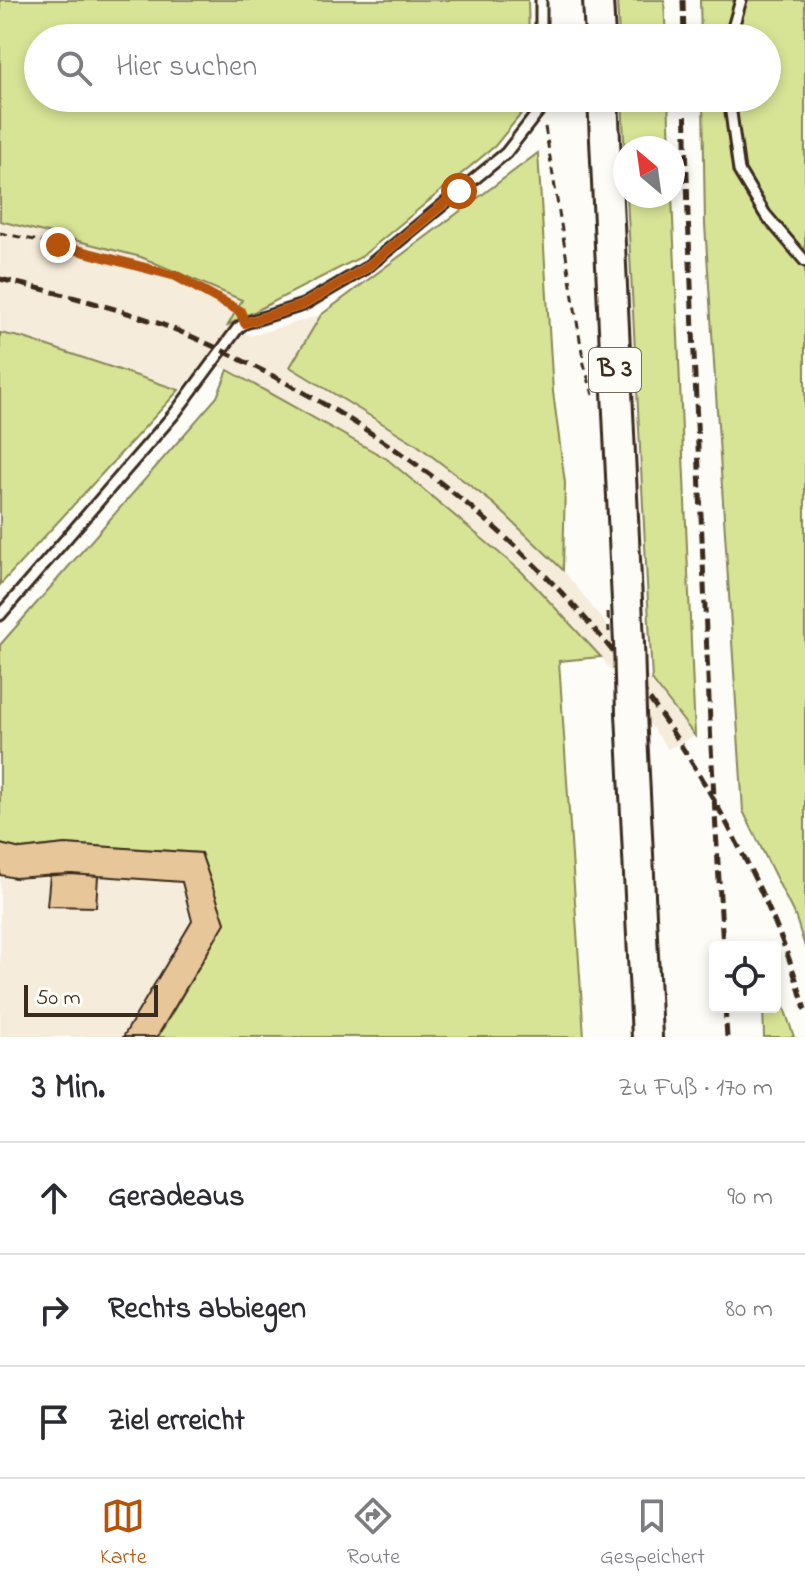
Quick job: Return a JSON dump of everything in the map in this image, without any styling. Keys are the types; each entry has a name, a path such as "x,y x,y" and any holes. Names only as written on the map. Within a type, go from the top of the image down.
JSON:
{"main road":[{"path":"598,0 599,24"},
{"name":"B 3","path":"604,112 647,1037"}],"lane":[{"path":"541,0 541,24"},
{"path":"734,24 741,0"},
{"path":"0,615 175,413 238,328 303,305 366,268 506,153 535,112"},
{"path":"731,112 739,171 765,214 805,261"}],"path":[{"path":"542,112 584,364 595,402"},
{"path":"0,233 87,251 176,276 240,311 245,323"}],"shaded area":[{"path":"0,222 141,257 243,300 229,324 251,336 321,315 290,367 416,444 494,504 563,570 695,736 668,749 601,657 522,572 387,459 207,361 179,390 24,338 0,333"},
{"path":"0,844 21,849 65,844 201,853 225,923 158,1037 0,1037"}],"green space":[{"path":"0,0 528,0 529,24 24,24 24,112 523,112 495,146 361,257 228,325 242,300 141,257 0,221"},
{"path":"617,0 664,0 665,24 618,24"},
{"path":"700,0 805,0 805,947 796,918 743,811 705,224 703,112 781,112 781,24 701,24"},
{"path":"623,112 669,112 670,136 624,136"},
{"path":"538,153 553,392 565,483 563,570 494,504 416,444 290,367 321,315"},
{"path":"628,208 673,208 695,736 652,680"},
{"path":"0,333 24,338 179,390 0,585"},
{"path":"228,370 387,459 522,572 601,657 559,661 584,1037 158,1037 225,923 201,853 65,844 21,849 0,844 0,645 217,397"},
{"path":"781,999 794,1037 764,1037 763,1013 781,1013"}],"building":[{"path":"0,844 21,849 65,844 201,853 225,923 157,1037 123,1037 192,921 182,882 71,874 15,878 0,875"},
{"path":"50,875 98,876 96,907 47,906"}],"railway":[{"path":"683,0 684,24"},
{"path":"685,112 711,746 723,941"},
{"path":"0,279 88,301 156,323 205,342 267,373 338,412 405,456 468,505 527,558 582,615 632,676 679,742 720,811 757,883 789,959 805,1010"},
{"path":"725,1013 727,1037"}],"route":[{"path":"58,245 176,276 240,311 245,323 303,305 366,268 459,191"}]}
